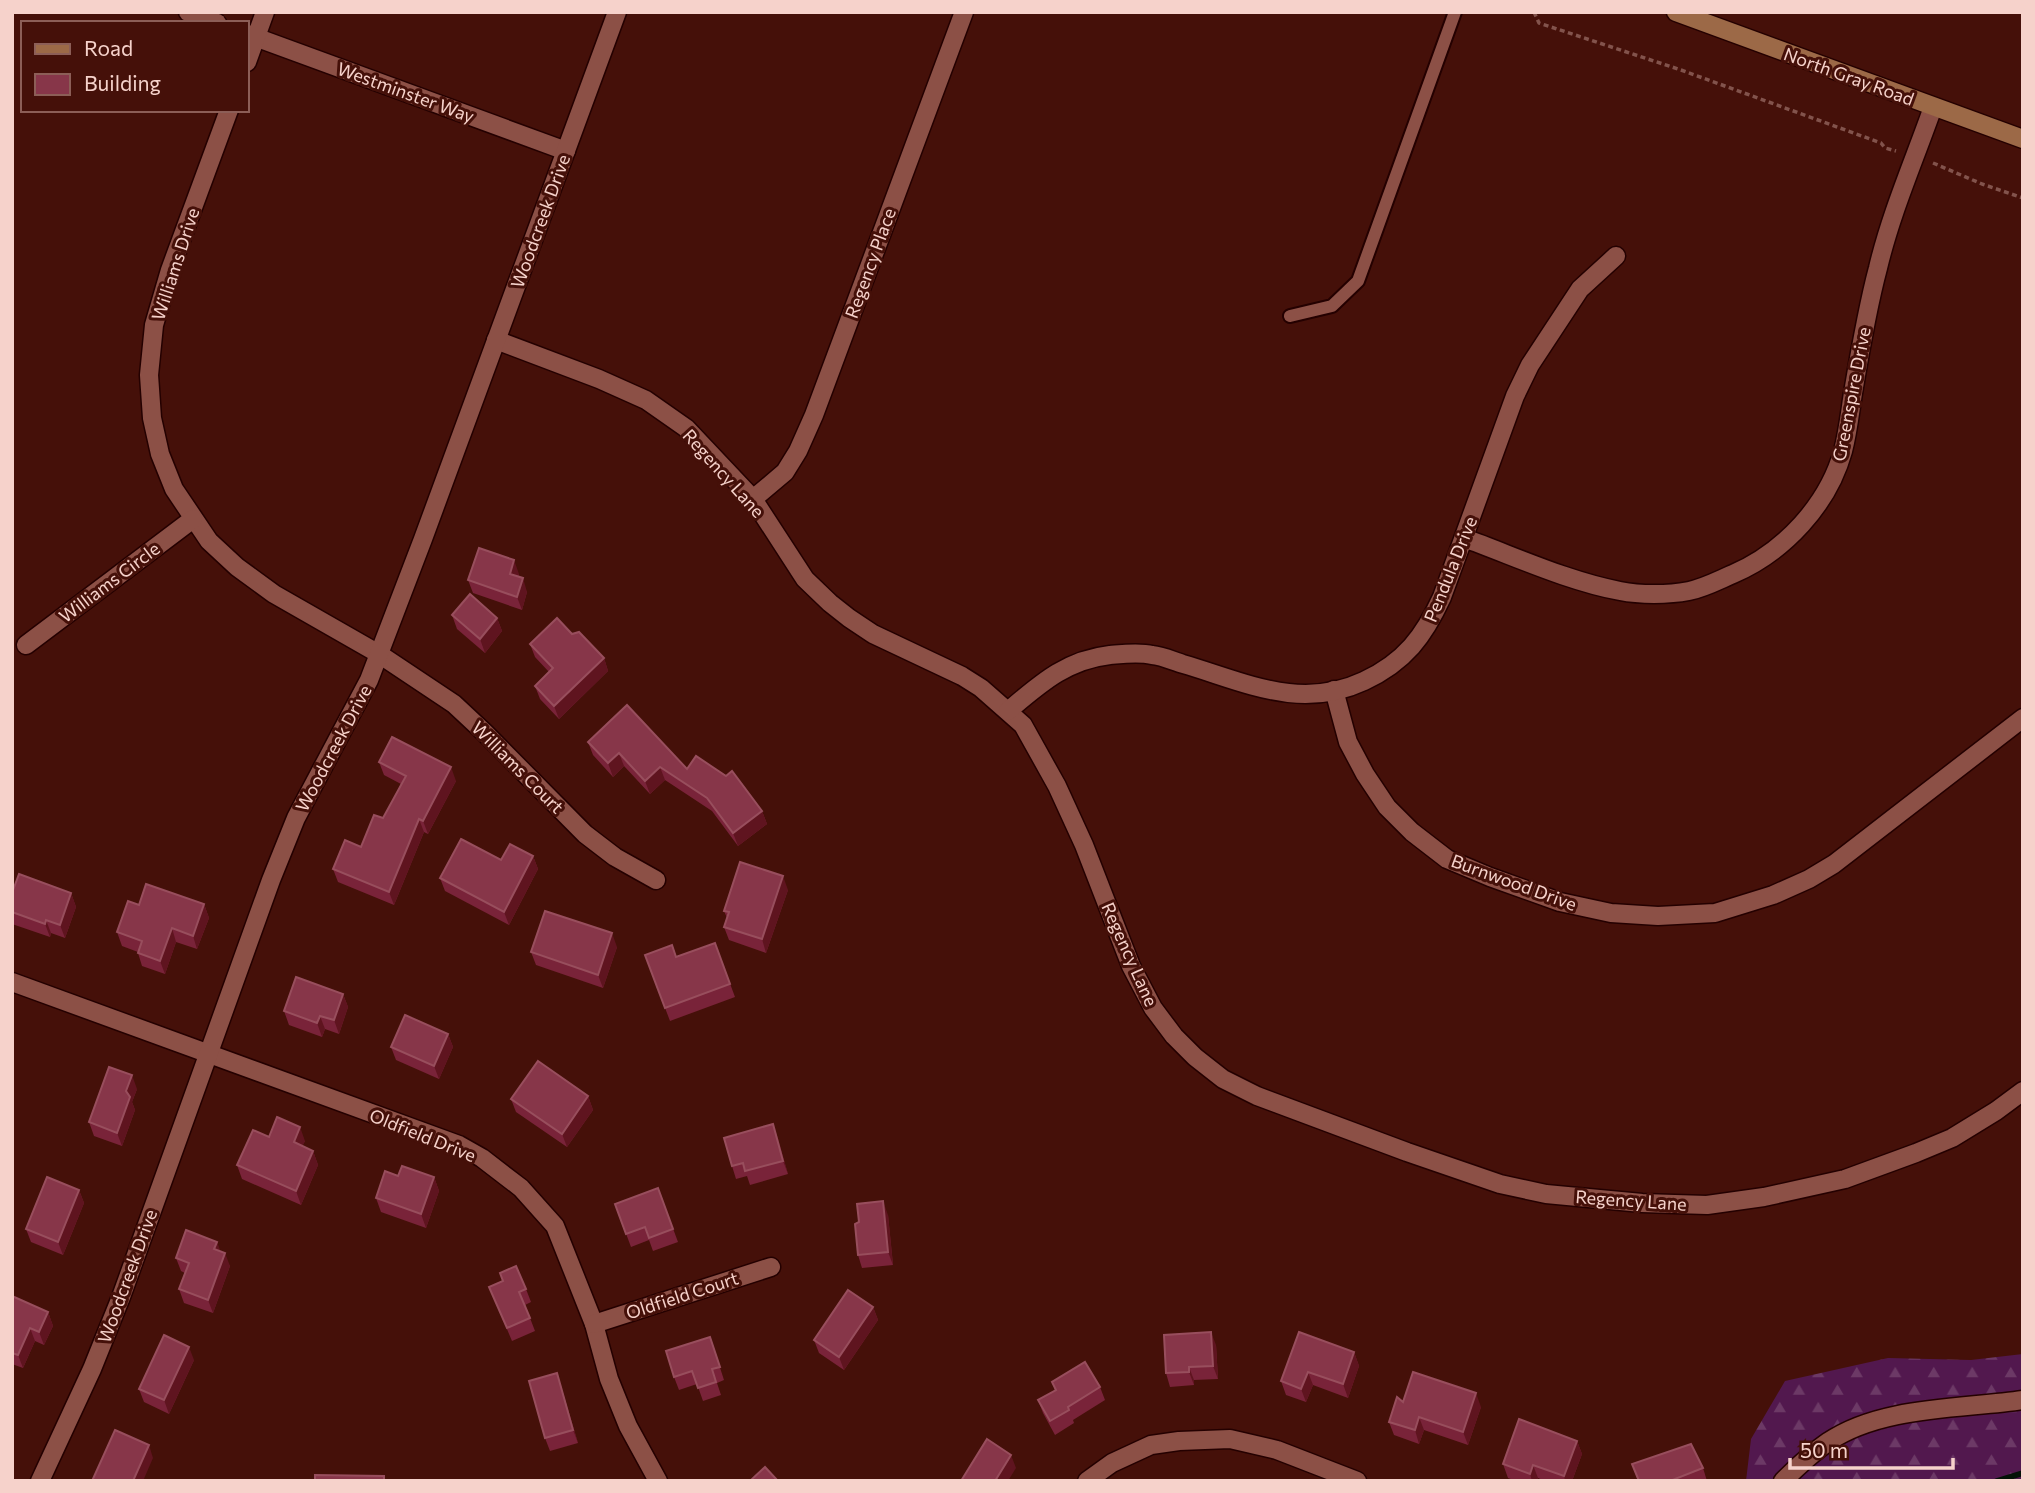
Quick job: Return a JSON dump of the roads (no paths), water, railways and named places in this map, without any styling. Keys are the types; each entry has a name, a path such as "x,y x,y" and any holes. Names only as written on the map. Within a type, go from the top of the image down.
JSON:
{"street":[{"path":"188,12 212,21"},
{"path":"248,55 251,35 265,12"},
{"name":"Woodcreek Drive","path":"40,1481 92,1369 121,1297 271,880 296,818 363,691 379,654 617,12"},
{"name":"Regency Place","path":"752,499 785,472 814,415 964,12"},
{"name":"North Gray Road","path":"1676,12 2023,139"},
{"name":"Westminster Way","path":"251,35 566,150"},
{"name":"Greenspire Drive","path":"1464,538 1583,582 1621,592 1688,591 1742,570 1773,550 1809,516 1827,489 1843,452 1866,318 1878,266 1891,219 1933,107"},
{"name":"Williams Drive","path":"228,112 170,270 154,325 149,375 152,418 160,454 174,489 193,519 209,541 237,567 274,594 379,654"},
{"name":"Pendula Drive","path":"1008,711 1049,677 1079,663 1107,656 1152,654 1274,692 1299,695 1323,694 1354,685 1380,673 1402,657 1416,643 1442,597 1515,396 1530,365 1580,289 1616,256"},
{"name":"Regency Lane","path":"496,340 646,400 686,428 752,499 805,579 849,618 873,634 962,676 981,688 1023,725 1058,786 1131,966 1153,1008 1195,1058 1223,1079 1257,1096 1407,1153 1500,1184 1546,1194 1642,1203 1707,1205 1764,1197 1845,1179 1952,1138 2023,1091"},
{"name":"Williams Circle","path":"26,645 193,519"},
{"name":"Williams Court","path":"379,654 454,704 604,850 656,880"},
{"name":"Burnwood Drive","path":"1334,691 1348,742 1372,785 1387,807 1412,832 1447,859 1560,902 1611,914 1658,916 1714,913 1773,895 1809,879 1834,864 2023,719"},
{"name":"Oldfield Drive","path":"12,982 460,1145 521,1188 555,1226 594,1324 609,1380 628,1426 657,1481"},
{"name":"Oldfield Court","path":"594,1324 771,1267"},
{"path":"1783,1481 1829,1441 1863,1424 1910,1413 2023,1400"},
{"path":"1087,1481 1112,1463 1151,1445 1230,1439 1277,1450 1357,1481"}],"lane":[{"path":"1290,316 1332,306 1358,281 1455,12"}],"waterway":[{"path":"1997,1481 2023,1473"}]}
